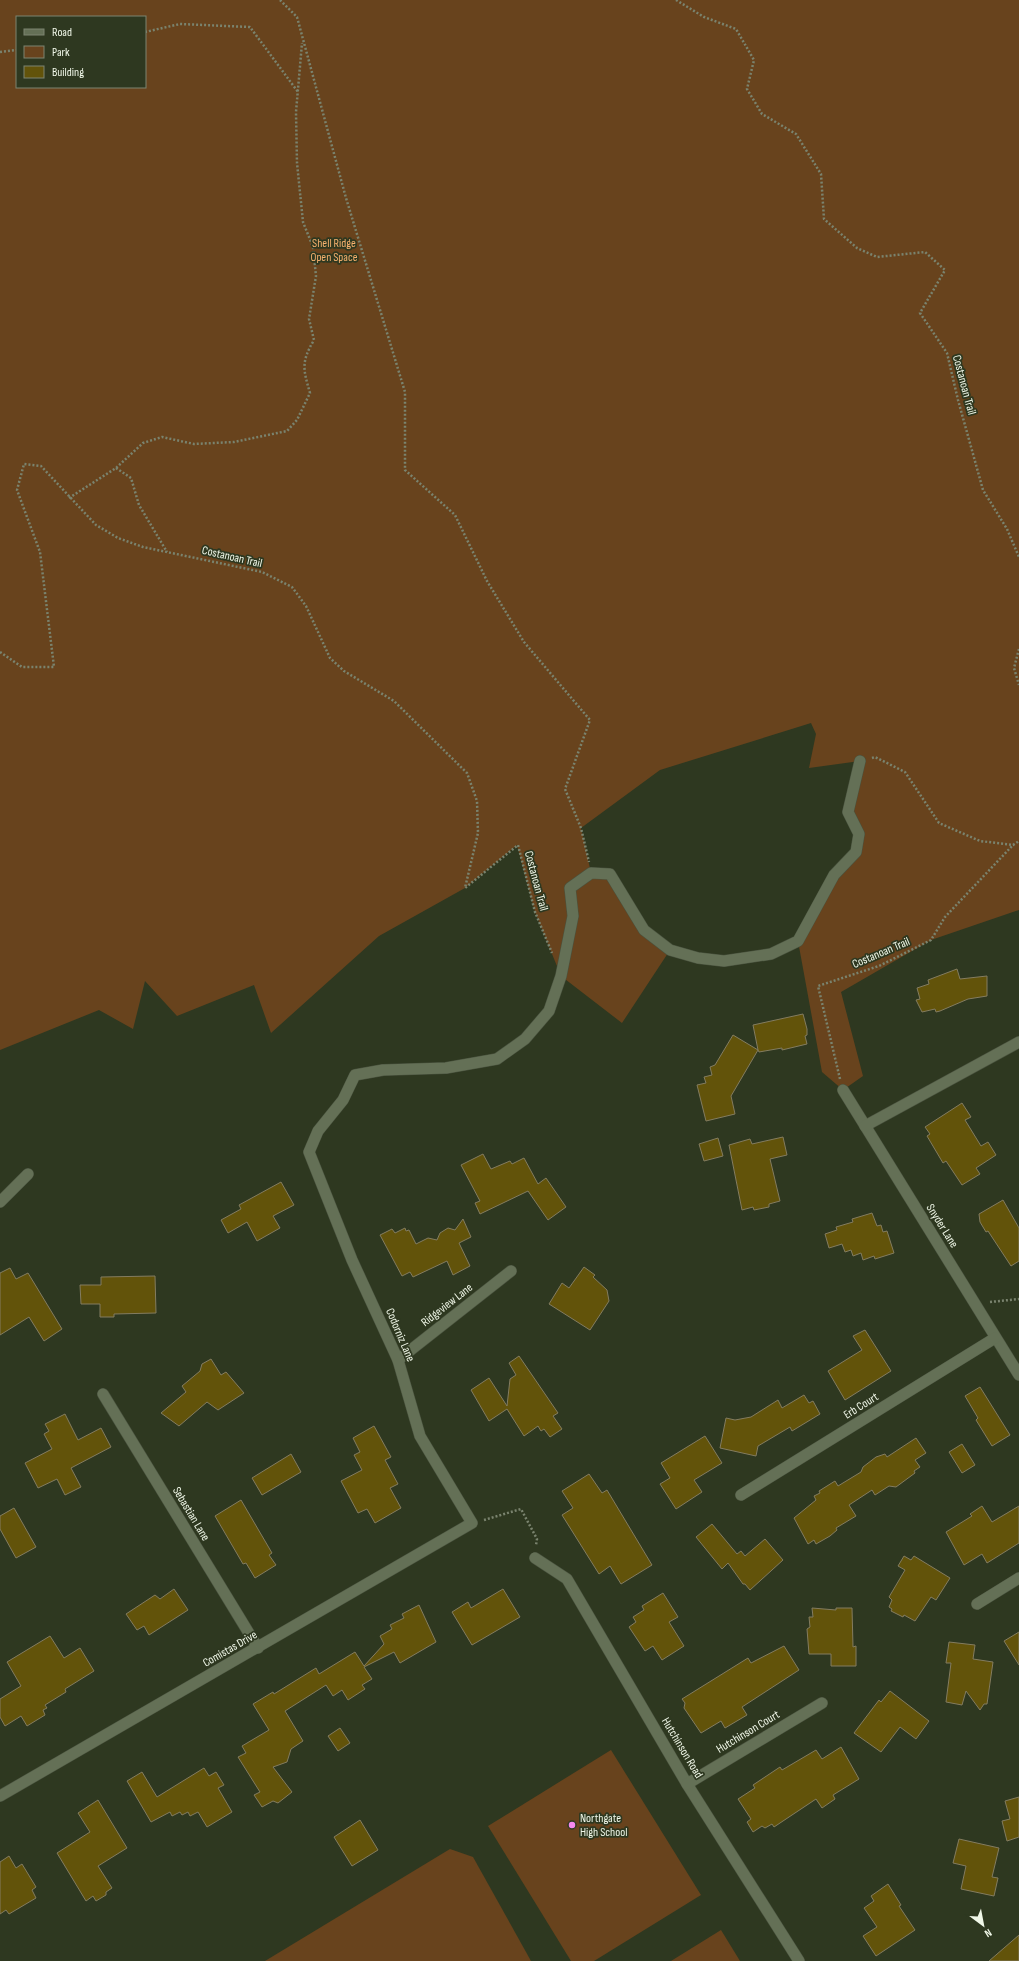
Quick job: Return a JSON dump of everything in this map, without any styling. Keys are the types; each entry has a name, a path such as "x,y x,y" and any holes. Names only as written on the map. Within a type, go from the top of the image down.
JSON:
{"street":[{"path":"591,873 610,874 644,930 670,950 698,958 724,961 771,954 798,941 834,875 856,852 859,834 848,812 860,761"},
{"name":"Codorniz Lane","path":"472,1523 420,1436 398,1360 352,1260 309,1152 318,1131 343,1100 355,1075 383,1070 446,1068 497,1059 525,1039 549,1011 561,976 573,916 570,888 591,873"},
{"path":"865,1126 1019,1042"},
{"name":"Snyder Lane","path":"843,1090 1019,1376"},
{"path":"0,1202 28,1174"},
{"name":"Ridgeview Lane","path":"398,1360 511,1271"},
{"name":"Erb Court","path":"741,1495 995,1338"},
{"name":"Sebastian Lane","path":"103,1394 258,1648"},
{"name":"Comistas Drive","path":"0,1796 472,1523"},
{"name":"Hutchinson Road","path":"535,1558 567,1579 687,1784 799,1961"},
{"path":"977,1604 1019,1578"},
{"name":"Hutchinson Court","path":"687,1784 822,1703"}],"path":[{"path":"280,0 297,17 346,198 405,392 405,470 455,515 487,581 524,642 590,720 565,789 581,828 591,873"},
{"name":"Costanoan Trail","path":"676,0 704,17 736,29 754,60 747,89 762,114 796,134 820,174 824,219 856,248 877,257 925,252 945,270 920,313 947,353 958,400 983,490 1007,529 1019,557"},
{"path":"146,32 180,24 250,27 298,92"},
{"path":"69,498 116,468 142,443 162,437 194,444 234,442 287,431 297,420 310,393 303,369 306,355 314,340 310,319 316,276 313,247 302,222 297,163 296,112 303,39"},
{"path":"0,52 16,50"},
{"name":"Costanoan Trail","path":"0,652 22,667 54,667 40,552 16,490 24,464 41,466 69,498 96,525 118,538 167,552 262,572 292,586 306,606 330,658 344,671 394,701 467,773 477,801 478,833 465,888 518,845 535,912 552,955"},
{"path":"116,468 131,478 139,505 167,552"},
{"path":"1019,649 1014,668 1019,685"},
{"path":"860,761 875,757 905,772 939,823 980,841 1013,845"},
{"name":"Costanoan Trail","path":"843,1090 818,986 879,966 931,940 945,917 1013,845 1019,841"},
{"path":"975,1304 1019,1299"},
{"path":"472,1523 521,1509 537,1539 535,1558"}],"green space":[{"name":"Shell Ridge Open Space","path":"0,0 1019,0 1019,910 931,940 841,992 863,1076 843,1090 822,1072 798,941 815,909 856,852 859,834 848,812 860,761 809,768 816,734 811,723 660,770 581,828 591,873 610,874 644,930 670,950 622,1023 561,976 535,912 517,845 465,888 379,936 271,1033 254,985 177,1016 145,981 133,1029 99,1010 0,1050"},
{"path":"611,1750 701,1895 594,1961 571,1961 488,1826"},
{"path":"450,1849 473,1857 531,1961 265,1961"},
{"path":"721,1930 740,1961 671,1961"}],"building":[{"path":"957,969 960,979 987,976 987,996 968,999 936,1012 935,1009 922,1012 916,1000 920,999 917,988 929,984 928,980"},
{"path":"803,1014 807,1029 807,1035 805,1036 807,1044 782,1050 782,1048 759,1052 753,1025"},
{"path":"733,1035 758,1050 731,1096 735,1114 706,1121 697,1085 706,1083 704,1077 712,1075 710,1067 715,1065"},
{"path":"962,1103 971,1117 965,1120 981,1146 988,1142 996,1155 976,1168 980,1174 962,1185 946,1161 943,1163 927,1136 930,1134 925,1127"},
{"path":"783,1137 787,1155 770,1159 780,1201 769,1204 769,1207 754,1210 753,1207 742,1210 729,1145 750,1139 752,1144"},
{"path":"718,1138 723,1156 704,1161 699,1144"},
{"path":"483,1154 491,1169 510,1161 512,1164 524,1158 538,1184 546,1178 566,1207 548,1220 528,1191 480,1214 475,1203 480,1201 461,1165"},
{"path":"281,1182 294,1205 273,1216 280,1228 257,1241 247,1222 228,1233 221,1220 241,1209 239,1205"},
{"path":"1003,1200 1019,1228 1019,1261 1011,1266 988,1231 986,1232 980,1222 979,1214"},
{"path":"872,1213 877,1226 881,1225 883,1232 887,1231 894,1253 875,1259 874,1256 863,1260 861,1253 853,1256 851,1250 845,1252 842,1244 829,1248 825,1234 837,1230 836,1227 853,1222 852,1219"},
{"path":"463,1219 471,1237 459,1243 470,1266 453,1275 447,1261 413,1277 410,1272 402,1276 380,1235 392,1229 395,1233 405,1228 406,1231 409,1230 416,1244 428,1238 437,1240 440,1233 448,1228 455,1230"},
{"path":"584,1267 595,1275 593,1277 607,1290 609,1301 590,1330 549,1304 562,1283 569,1288"},
{"path":"10,1268 16,1279 28,1273 62,1329 44,1341 29,1317 0,1335 0,1273"},
{"path":"155,1276 156,1313 114,1314 114,1317 100,1317 100,1304 81,1304 80,1285 101,1285 101,1277"},
{"path":"865,1330 891,1371 845,1400 828,1371 862,1350 853,1336"},
{"path":"519,1356 558,1413 553,1416 562,1429 550,1437 544,1429 541,1431 538,1426 524,1436 507,1409 489,1421 471,1390 489,1378 507,1406 510,1379 516,1375 509,1363"},
{"path":"211,1359 221,1375 226,1372 244,1393 218,1410 207,1402 179,1426 161,1413 186,1392 182,1386 200,1371 202,1364"},
{"path":"980,1387 1010,1435 992,1446 976,1420 978,1418 965,1396"},
{"path":"804,1395 809,1403 813,1401 820,1414 792,1431 790,1427 758,1446 756,1456 720,1448 726,1418 735,1420 751,1417 778,1400 782,1408"},
{"path":"65,1414 78,1440 101,1428 111,1447 71,1468 81,1487 65,1495 57,1479 38,1488 25,1463 52,1449 44,1434 49,1431 45,1424"},
{"path":"374,1426 391,1457 385,1460 398,1484 390,1488 401,1508 375,1523 367,1509 358,1513 341,1481 362,1470 354,1455 360,1452 353,1438"},
{"path":"705,1436 722,1463 694,1480 702,1492 676,1509 660,1484 670,1478 661,1463"},
{"path":"916,1438 926,1453 915,1460 920,1467 914,1471 915,1473 896,1487 889,1486 875,1495 872,1490 849,1505 856,1516 836,1528 837,1530 830,1536 816,1544 814,1540 808,1544 794,1518 816,1500 814,1496 820,1493 819,1491 835,1481 838,1486 861,1472 863,1467 876,1457 885,1454 887,1457"},
{"path":"962,1444 975,1465 962,1473 949,1452"},
{"path":"291,1454 301,1472 262,1495 252,1478"},
{"path":"589,1474 602,1493 607,1490 652,1565 621,1584 610,1566 599,1574 562,1515 573,1508 562,1491"},
{"path":"241,1500 272,1553 269,1555 276,1565 255,1578 246,1563 243,1564 215,1516"},
{"path":"982,1506 992,1522 1019,1506 1019,1543 987,1563 982,1554 964,1565 946,1532 972,1516 970,1514"},
{"path":"14,1508 36,1547 16,1558 0,1529 0,1516"},
{"path":"712,1524 737,1554 741,1551 745,1556 765,1539 783,1560 750,1590 745,1584 743,1584 728,1563 722,1569 696,1537"},
{"path":"904,1556 911,1560 914,1556 950,1578 936,1600 931,1597 915,1621 904,1615 903,1617 891,1611 892,1609 889,1607 892,1600 889,1597 905,1570 898,1566"},
{"path":"174,1589 188,1610 149,1635 144,1626 137,1630 126,1614 155,1595 160,1599"},
{"path":"503,1589 520,1617 472,1645 452,1612 468,1602 471,1608"},
{"path":"663,1593 678,1617 669,1622 684,1646 662,1660 653,1646 645,1651 629,1627 636,1622 633,1617 644,1610 642,1606"},
{"path":"419,1605 436,1642 400,1663 394,1652 364,1667 372,1679 362,1685 365,1689 348,1700 342,1690 333,1696 326,1685 285,1711 303,1741 291,1749 287,1762 273,1767 292,1792 278,1803 273,1801 262,1807 254,1795 260,1792 238,1757 246,1753 242,1746 269,1730 253,1704 273,1692 274,1694 316,1668 319,1674 355,1652 364,1666 384,1644 380,1636 392,1629 390,1625 404,1618 402,1614"},
{"path":"812,1608 836,1610 836,1608 852,1608 853,1647 856,1646 856,1666 831,1666 831,1654 809,1654 807,1629 810,1627 809,1617 813,1617"},
{"path":"1019,1632 1019,1665 1004,1641"},
{"path":"50,1636 64,1658 80,1648 94,1671 65,1689 66,1692 45,1705 47,1708 43,1710 45,1715 27,1726 21,1716 5,1726 0,1717 0,1699 21,1686 7,1662"},
{"path":"949,1642 975,1645 973,1659 993,1662 987,1704 984,1704 980,1710 966,1691 962,1705 946,1702 951,1663 946,1663"},
{"path":"784,1646 799,1670 742,1707 747,1715 725,1728 721,1721 701,1733 684,1708 685,1703 682,1699 748,1658 751,1663"},
{"path":"890,1691 929,1721 916,1739 900,1727 881,1752 854,1733 879,1700 881,1702"},
{"path":"340,1728 350,1743 338,1751 328,1736"},
{"path":"841,1747 859,1779 833,1795 835,1799 822,1808 816,1799 774,1827 772,1824 765,1828 762,1826 753,1832 747,1822 751,1819 738,1799 755,1788 753,1785 780,1767 782,1770 816,1750 822,1759"},
{"path":"204,1768 209,1776 216,1772 224,1785 218,1788 232,1812 207,1827 198,1812 190,1816 188,1812 182,1815 180,1812 172,1816 170,1812 151,1822 127,1781 142,1772 157,1797"},
{"path":"1019,1797 1019,1837 1007,1841 1002,1821 1010,1819 1005,1801"},
{"path":"98,1800 127,1848 98,1866 112,1888 106,1892 106,1895 96,1901 93,1896 86,1901 57,1853 90,1832 78,1813"},
{"path":"360,1820 378,1850 352,1866 334,1837"},
{"path":"959,1839 999,1848 992,1877 998,1878 994,1896 961,1889 966,1866 953,1863"},
{"path":"9,1856 16,1868 22,1864 36,1887 32,1890 36,1898 9,1914 6,1910 0,1914 0,1862"},
{"path":"888,1884 901,1905 899,1906 915,1930 876,1956 863,1936 877,1927 864,1908 874,1901 871,1896"},
{"path":"1019,1935 1019,1961 989,1961"}],"place":[{"name":"Northgate High School","path":"572,1825"}]}
